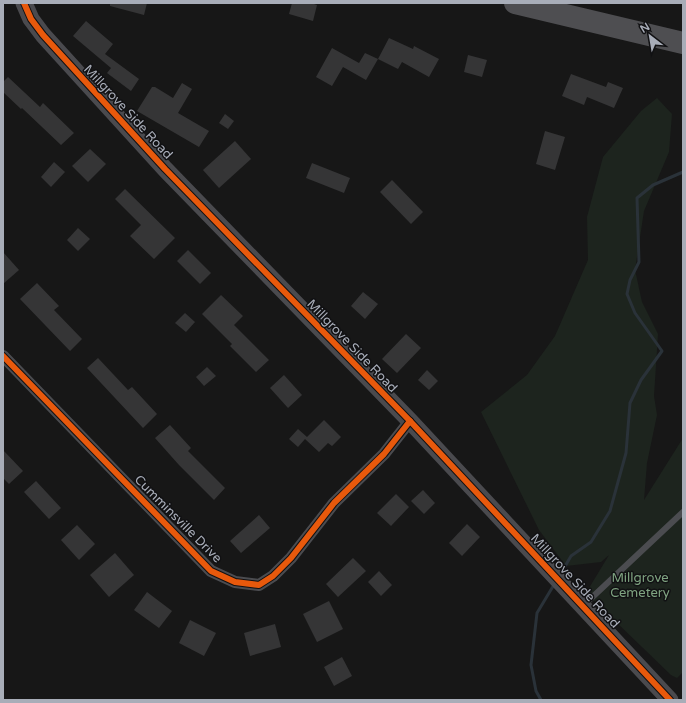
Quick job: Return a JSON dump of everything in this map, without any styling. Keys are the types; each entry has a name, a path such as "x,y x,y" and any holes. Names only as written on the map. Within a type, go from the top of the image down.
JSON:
{"highway":[{"path":"515,3 683,43"}],"main road":[{"name":"Millgrove Side Road","path":"24,3 31,19 43,35 165,170 410,421 670,700"}],"street":[{"name":"Cumminsville Drive","path":"3,356 211,571 235,582 259,585 273,576 291,558 334,503 384,454 410,421"}],"lane":[{"path":"583,606 683,512"}],"green space":[{"name":"Millgrove Cemetery","path":"657,98 672,114 669,152 644,211 635,270 642,302 658,334 654,396 657,415 647,463 644,500 683,438 683,672 677,678 671,675 586,593 609,555 601,562 566,566 539,530 481,412 527,375 555,336 588,260 587,217 603,157 641,111"}],"building":[{"path":"110,3 147,3 144,15 110,6"},
{"path":"292,3 311,3 317,5 313,21 289,14"},
{"path":"86,21 113,44 105,54 139,79 131,91 107,73 111,68 73,36"},
{"path":"389,38 413,49 414,46 439,59 429,77 402,62 398,69 378,59"},
{"path":"332,48 359,63 365,53 378,59 366,80 343,67 332,86 316,77"},
{"path":"468,55 487,60 482,77 464,72"},
{"path":"571,74 606,87 608,82 623,88 614,108 587,97 584,105 562,96"},
{"path":"8,77 40,107 43,103 74,133 61,145 3,92 3,82"},
{"path":"182,83 192,89 178,113 209,131 199,147 137,111 152,87 155,87 173,98"},
{"path":"225,114 234,121 228,129 219,123"},
{"path":"545,131 565,137 555,170 536,164"},
{"path":"235,141 251,159 219,188 203,170"},
{"path":"90,149 106,164 88,182 72,166"},
{"path":"54,162 65,172 51,187 41,177"},
{"path":"312,163 350,178 344,193 306,178"},
{"path":"392,180 423,212 411,224 380,192"},
{"path":"125,189 175,238 154,259 130,236 141,225 115,199"},
{"path":"78,228 90,239 78,251 67,240"},
{"path":"188,250 211,273 200,284 177,261"},
{"path":"3,252 19,270 3,284"},
{"path":"37,283 59,306 54,310 82,339 70,351 20,299"},
{"path":"363,292 378,304 365,319 351,306"},
{"path":"221,295 243,316 234,325 269,360 256,372 230,346 232,344 202,314"},
{"path":"185,313 195,322 186,332 175,323"},
{"path":"406,334 421,348 397,373 382,359"},
{"path":"98,358 128,390 132,387 157,414 143,428 87,368"},
{"path":"207,367 216,376 204,386 196,377"},
{"path":"427,370 438,381 429,390 418,380"},
{"path":"284,375 302,395 288,408 270,388"},
{"path":"324,420 341,437 332,446 328,443 319,452 305,439 298,447 289,439 298,429 307,437"},
{"path":"170,425 191,448 188,451 225,488 214,500 179,465 155,438"},
{"path":"3,450 23,471 9,484 3,478"},
{"path":"36,481 61,508 49,519 24,492"},
{"path":"423,490 435,503 424,514 411,501"},
{"path":"396,494 409,507 391,526 377,513"},
{"path":"259,515 270,528 241,553 230,541"},
{"path":"467,524 480,537 462,556 449,543"},
{"path":"77,525 95,544 79,560 61,540"},
{"path":"115,553 134,575 109,597 90,575"},
{"path":"353,558 366,571 338,597 326,584"},
{"path":"379,571 392,585 381,596 368,582"},
{"path":"147,592 172,611 159,628 134,610"},
{"path":"329,601 343,629 317,642 303,614"},
{"path":"190,620 216,633 204,656 179,643"},
{"path":"275,624 281,647 250,656 244,633"},
{"path":"342,657 352,676 334,686 324,667"}],"waterway":[{"path":"560,575 571,556 591,542 610,511 626,453 630,403 641,380 662,351 635,313 627,294 630,280 639,262 637,198 653,185 683,172"},
{"path":"541,700 536,691 531,665 537,613 555,583"}],"cycle path":[{"path":"24,3 31,19 43,35 165,169 410,421 670,700"},
{"path":"3,356 211,571 235,582 259,585 273,576 291,558 334,503 384,454 410,421"}]}
